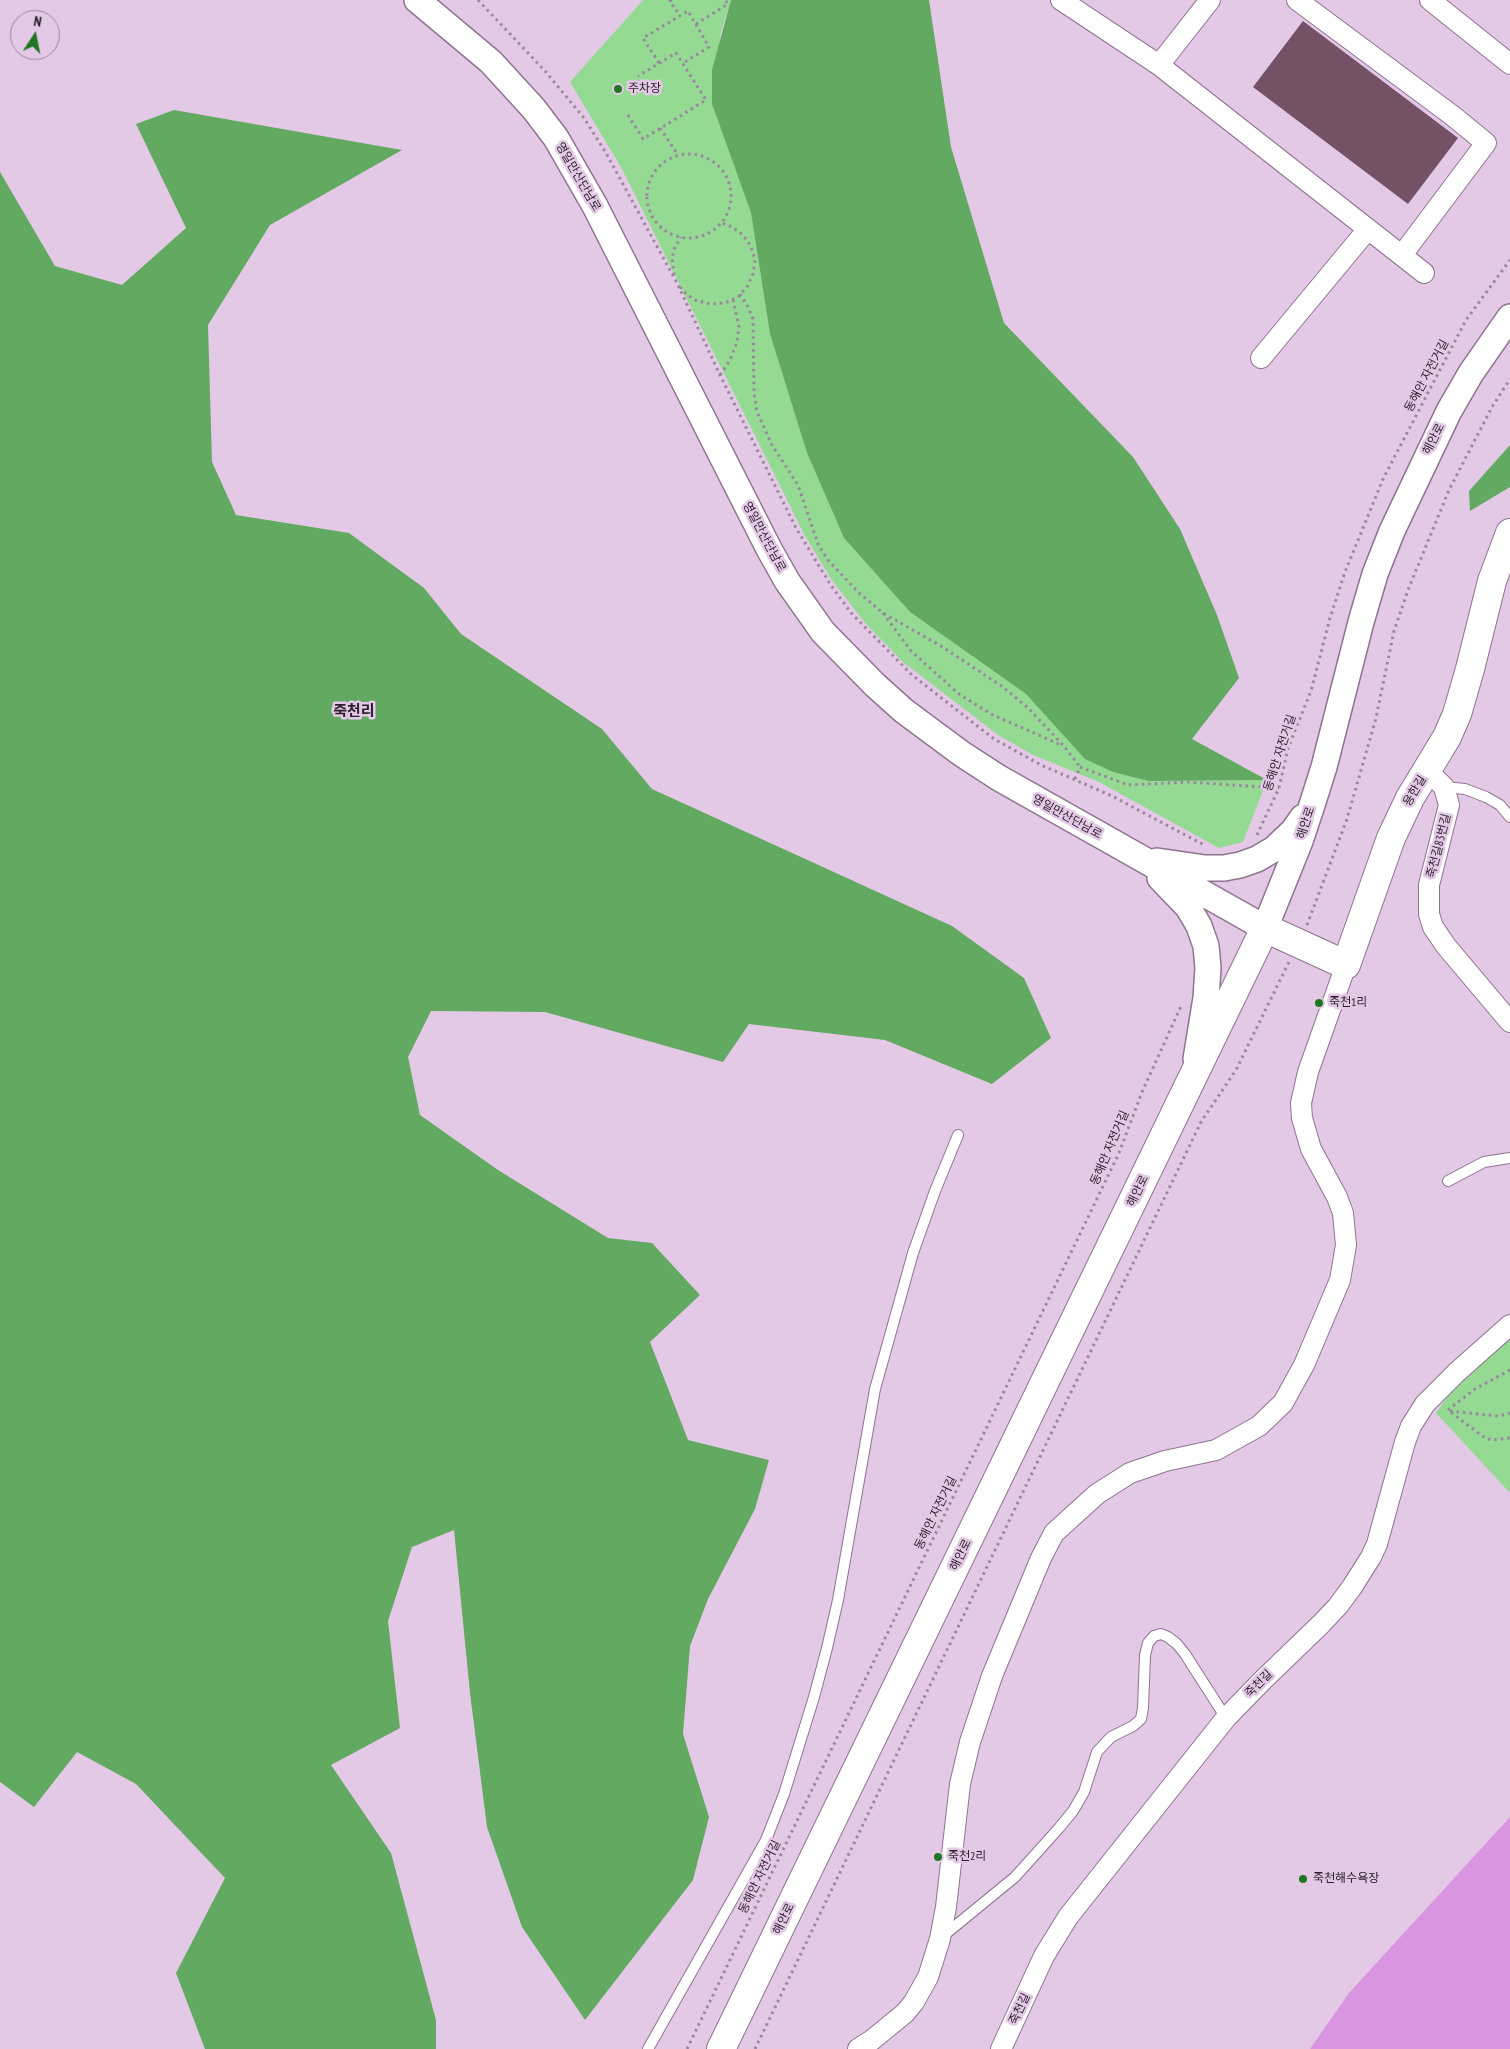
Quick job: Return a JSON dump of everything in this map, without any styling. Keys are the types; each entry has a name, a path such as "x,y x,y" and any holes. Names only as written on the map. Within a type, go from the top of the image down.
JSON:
{"main road":[{"name":"용한길","path":"1346,965 1391,838 1410,798 1436,779 1447,737 1459,707 1470,669 1492,581 1510,533"},
{"path":"1265,928 1346,965"},
{"name":"해안로","path":"721,2049 1265,928"}],"street":[{"name":"영일만산단남로","path":"416,0 491,62 534,109 556,138 595,206 769,549 787,581 823,632 875,685 904,711 962,754 999,778 1265,928"},
{"path":"1061,0 1159,65 1424,273"},
{"path":"1159,65 1210,0"},
{"path":"1297,0 1486,143 1402,256"},
{"path":"1430,0 1510,64"},
{"path":"1260,358 1368,229"},
{"name":"해안로","path":"1265,928 1290,868 1312,805 1375,574 1392,531 1449,410 1476,365 1510,317"},
{"name":"죽천길83번길","path":"1436,779 1449,805 1429,885 1430,914 1433,927 1446,946 1510,1022"},
{"path":"1138,857 1205,868 1224,868 1240,865 1257,859 1274,849 1293,831 1312,805"},
{"path":"1138,857 1188,907 1199,926 1206,946 1208,968 1206,998 1192,1080"},
{"path":"858,2049 891,2026 914,2002 928,1978 940,1939 950,1882 960,1784 970,1742 1000,1658 1041,1558 1054,1533 1097,1494 1130,1473 1164,1461 1216,1450 1259,1426 1283,1403 1292,1388 1333,1299 1340,1280 1346,1245 1343,1212 1312,1149 1302,1118 1301,1103 1308,1072 1346,965"},
{"name":"죽천길","path":"1001,2049 1044,1956 1060,1929 1226,1718 1338,1606 1362,1572 1377,1544 1411,1426 1425,1404 1457,1372 1510,1325"}],"lane":[{"path":"1436,779 1486,797 1500,805 1510,817"},
{"path":"648,2049 766,1840 784,1794 814,1697 838,1600 875,1389 913,1253 935,1191 958,1136"},
{"path":"1448,1181 1484,1162 1510,1158"},
{"path":"940,1939 1014,1877 1060,1828 1084,1792 1096,1752 1111,1736 1133,1726 1141,1719 1146,1654 1148,1643 1154,1636 1161,1634 1168,1637 1185,1654 1226,1718"}],"path":[{"path":"478,0 545,71 584,118 606,153 677,283 720,375 796,528 830,584 852,614 912,676 994,739 1028,758 1112,796 1211,849"},
{"path":"672,0 670,1 680,16"},
{"path":"696,24 728,4 725,0"},
{"path":"659,63 643,38 688,11 709,47 683,63"},
{"path":"628,115 643,138 706,100 676,52 638,76"},
{"path":"660,128 678,155"},
{"path":"692,154 706,157 718,165 727,177 732,191 731,205 722,223 716,230 703,237 690,239 676,237 664,231 654,221 648,209 646,195 649,182 656,170 666,161 678,155 692,154"},
{"path":"681,237 675,247 672,258 672,270 677,283 686,294 698,301 711,304 725,303 748,287 753,274 754,260 751,246 743,235 722,223"},
{"name":"동해안 자전거길","path":"1240,865 1237,853 1253,842 1279,788 1288,748 1311,691 1330,618 1345,572 1383,478 1466,320 1510,260"},
{"path":"740,294 753,319 756,412 764,429 798,485 818,544 827,560 858,592 882,613 911,651 959,694 992,714 1063,745"},
{"path":"720,375 730,360 737,342 738,326 733,299"},
{"path":"882,613 941,646 1003,687 1028,708 1080,766 1128,785 1188,782 1279,788"},
{"path":"1075,780 1080,766"},
{"name":"동해안 자전거길","path":"687,2049 1120,1153 1142,1092 1186,995"},
{"path":"1448,1410 1475,1389 1510,1370"},
{"path":"1425,1404 1448,1410 1499,1416 1510,1413"},
{"path":"1448,1410 1490,1440 1510,1438"}],"green space":[{"path":"643,0 731,0 721,32 712,104 751,213 770,334 807,453 844,538 910,612 1026,694 1052,722 1149,781 1267,780 1243,842 1219,848 1099,782 1033,755 998,735 903,662 866,624 831,579 804,534 622,169 570,82"},
{"path":"731,0 929,0 951,147 1004,323 1133,457 1180,529 1217,615 1239,678 1192,739 1267,780 1149,781 1113,772 1085,759 1026,694 910,612 844,538 807,453 770,334 751,213 712,104 712,70"},
{"path":"174,110 402,150 270,225 208,325 212,462 236,515 349,533 424,588 461,634 602,729 652,789 952,926 1024,978 1051,1038 992,1084 885,1040 749,1024 723,1062 545,1012 431,1011 408,1057 420,1115 498,1170 608,1238 652,1243 700,1295 650,1342 688,1440 769,1460 755,1509 708,1599 690,1646 683,1734 709,1817 693,1880 585,2020 522,1927 487,1827 470,1693 454,1530 412,1547 388,1621 400,1728 331,1765 391,1853 436,2020 436,2049 205,2049 176,1973 225,1878 136,1784 77,1752 34,1807 0,1782 0,172 55,266 122,285 186,228 136,124"},
{"path":"1510,445 1510,487 1470,511 1469,491"},
{"path":"1510,1337 1510,1493 1436,1413 1448,1396 1482,1361"}],"shaded area":[{"path":"1510,1817 1510,2049 1310,2049 1349,1993"}],"building":[{"path":"1303,21 1458,138 1408,204 1253,87"}],"place":[{"name":"주차장","path":"618,89"},
{"name":"죽천1리","path":"1319,1003"},
{"name":"죽천2리","path":"938,1857"},
{"name":"죽천해수욕장","path":"1303,1879"}],"district":[{"name":"죽천리","path":"354,712"}]}
